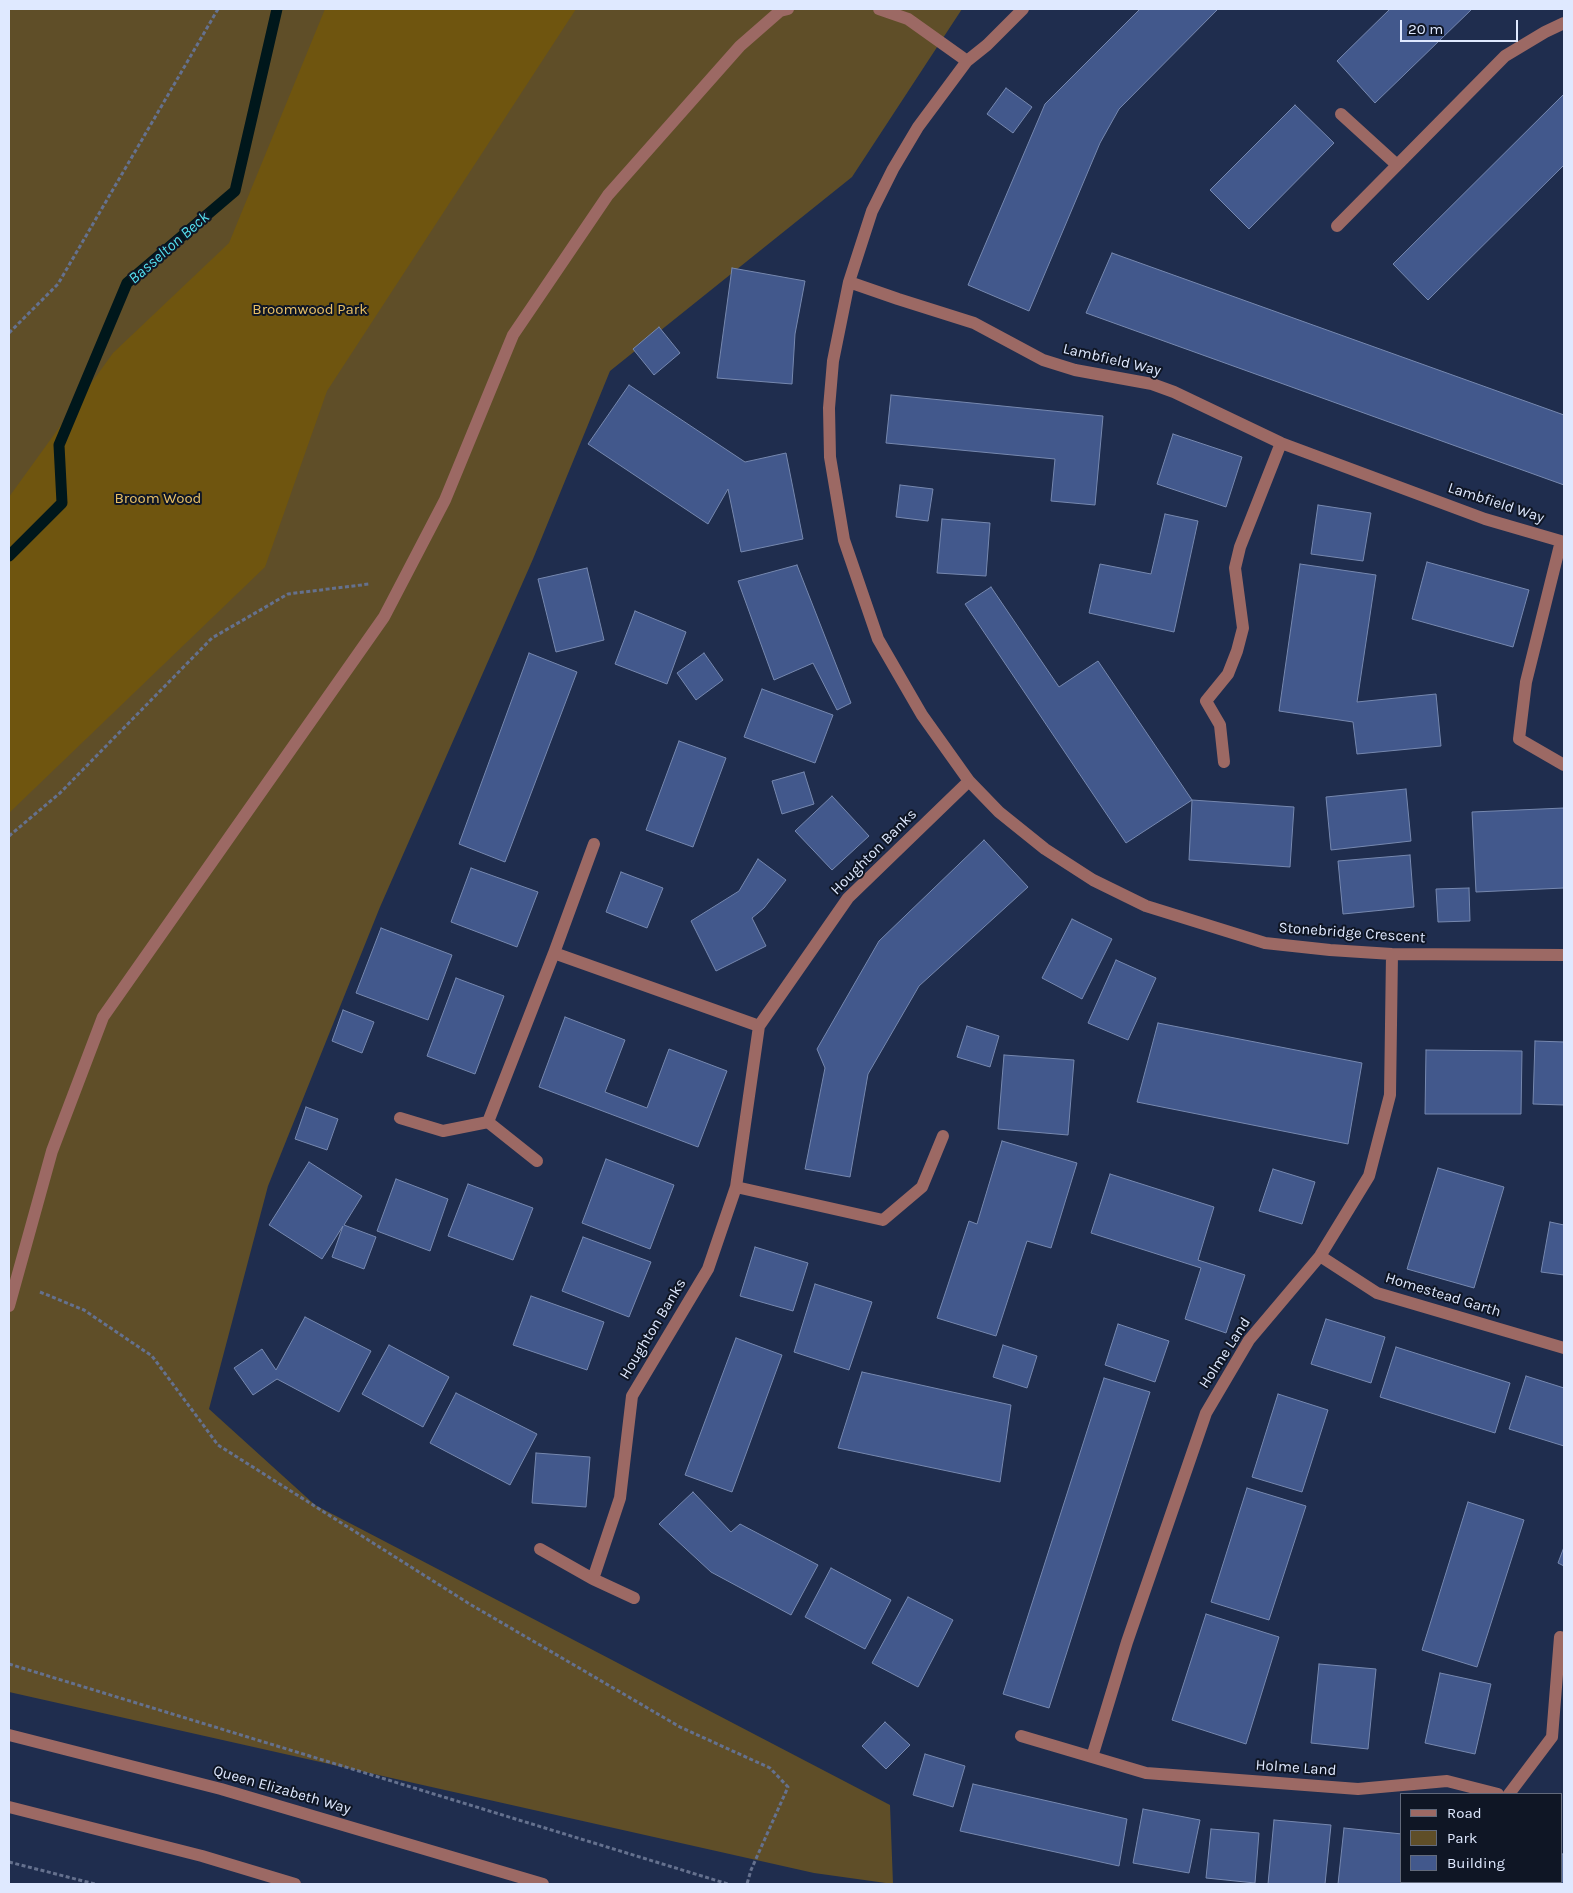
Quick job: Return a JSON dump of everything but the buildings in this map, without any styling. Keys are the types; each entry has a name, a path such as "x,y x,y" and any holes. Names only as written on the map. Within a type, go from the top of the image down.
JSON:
{"street":[{"path":"9,1306 52,1151 103,1017 379,625 446,500 513,335 608,195 740,46 780,11 788,9"},
{"path":"878,9 908,19 967,61"},
{"name":"Stonebridge Crescent","path":"1023,9 987,45 967,61 918,127 893,169 872,210 849,282 833,361 829,408 830,457 844,540 878,639 922,714 969,781 1000,812 1045,849 1093,880 1146,906 1265,943 1392,954 1564,955"},
{"path":"1337,226 1504,56 1564,23"},
{"path":"1341,114 1397,165"},
{"name":"Lambfield Way","path":"849,282 898,300 974,322 1043,360 1075,370 1152,384 1174,392 1281,443 1485,519 1563,541 1526,682 1520,740 1564,765"},
{"path":"1224,762 1220,725 1206,701 1228,674 1237,651 1243,628 1235,568 1240,547 1281,443"},
{"name":"Houghton Banks","path":"592,1579 620,1498 632,1396 708,1269 736,1187 759,1026 848,898 969,781"},
{"path":"488,1122 594,844"},
{"path":"554,953 759,1026"},
{"name":"Holme Land","path":"1092,1757 1127,1642 1206,1412 1249,1340 1320,1256 1369,1176 1390,1095 1392,954"},
{"path":"400,1118 443,1131 488,1122 537,1161"},
{"path":"736,1187 884,1220 922,1187 943,1136"},
{"name":"Homestead Garth","path":"1320,1256 1377,1294 1564,1348"},
{"path":"540,1549 592,1579 634,1598"},
{"path":"1510,1793 1552,1738 1560,1636"},
{"name":"Queen Elizabeth Way","path":"9,1735 221,1789 543,1884"},
{"name":"Holme Land","path":"1021,1736 1146,1773 1358,1789 1447,1781 1494,1793"},
{"path":"9,1807 202,1856 295,1884"}],"path":[{"path":"9,334 58,284 218,9"},
{"path":"9,836 60,793 212,638 288,594 403,580"},
{"path":"15,1283 84,1310 152,1356 218,1445 468,1603 612,1688 680,1727 770,1768 788,1787 751,1870 747,1884"},
{"path":"9,1664 728,1884"},
{"path":"9,1862 95,1884"}],"green space":[{"name":"Broomwood Park","path":"9,9 962,9 852,177 610,371 533,559 380,907 268,1186 209,1409 315,1505 890,1805 893,1884 814,1873 9,1692"},
{"name":"Broom Wood","path":"325,9 576,9 327,391 265,567 9,813 9,497 113,353 229,243"}],"waterway":[{"name":"Basselton Beck","path":"9,556 62,503 59,445 127,283 235,191 277,9"}]}
